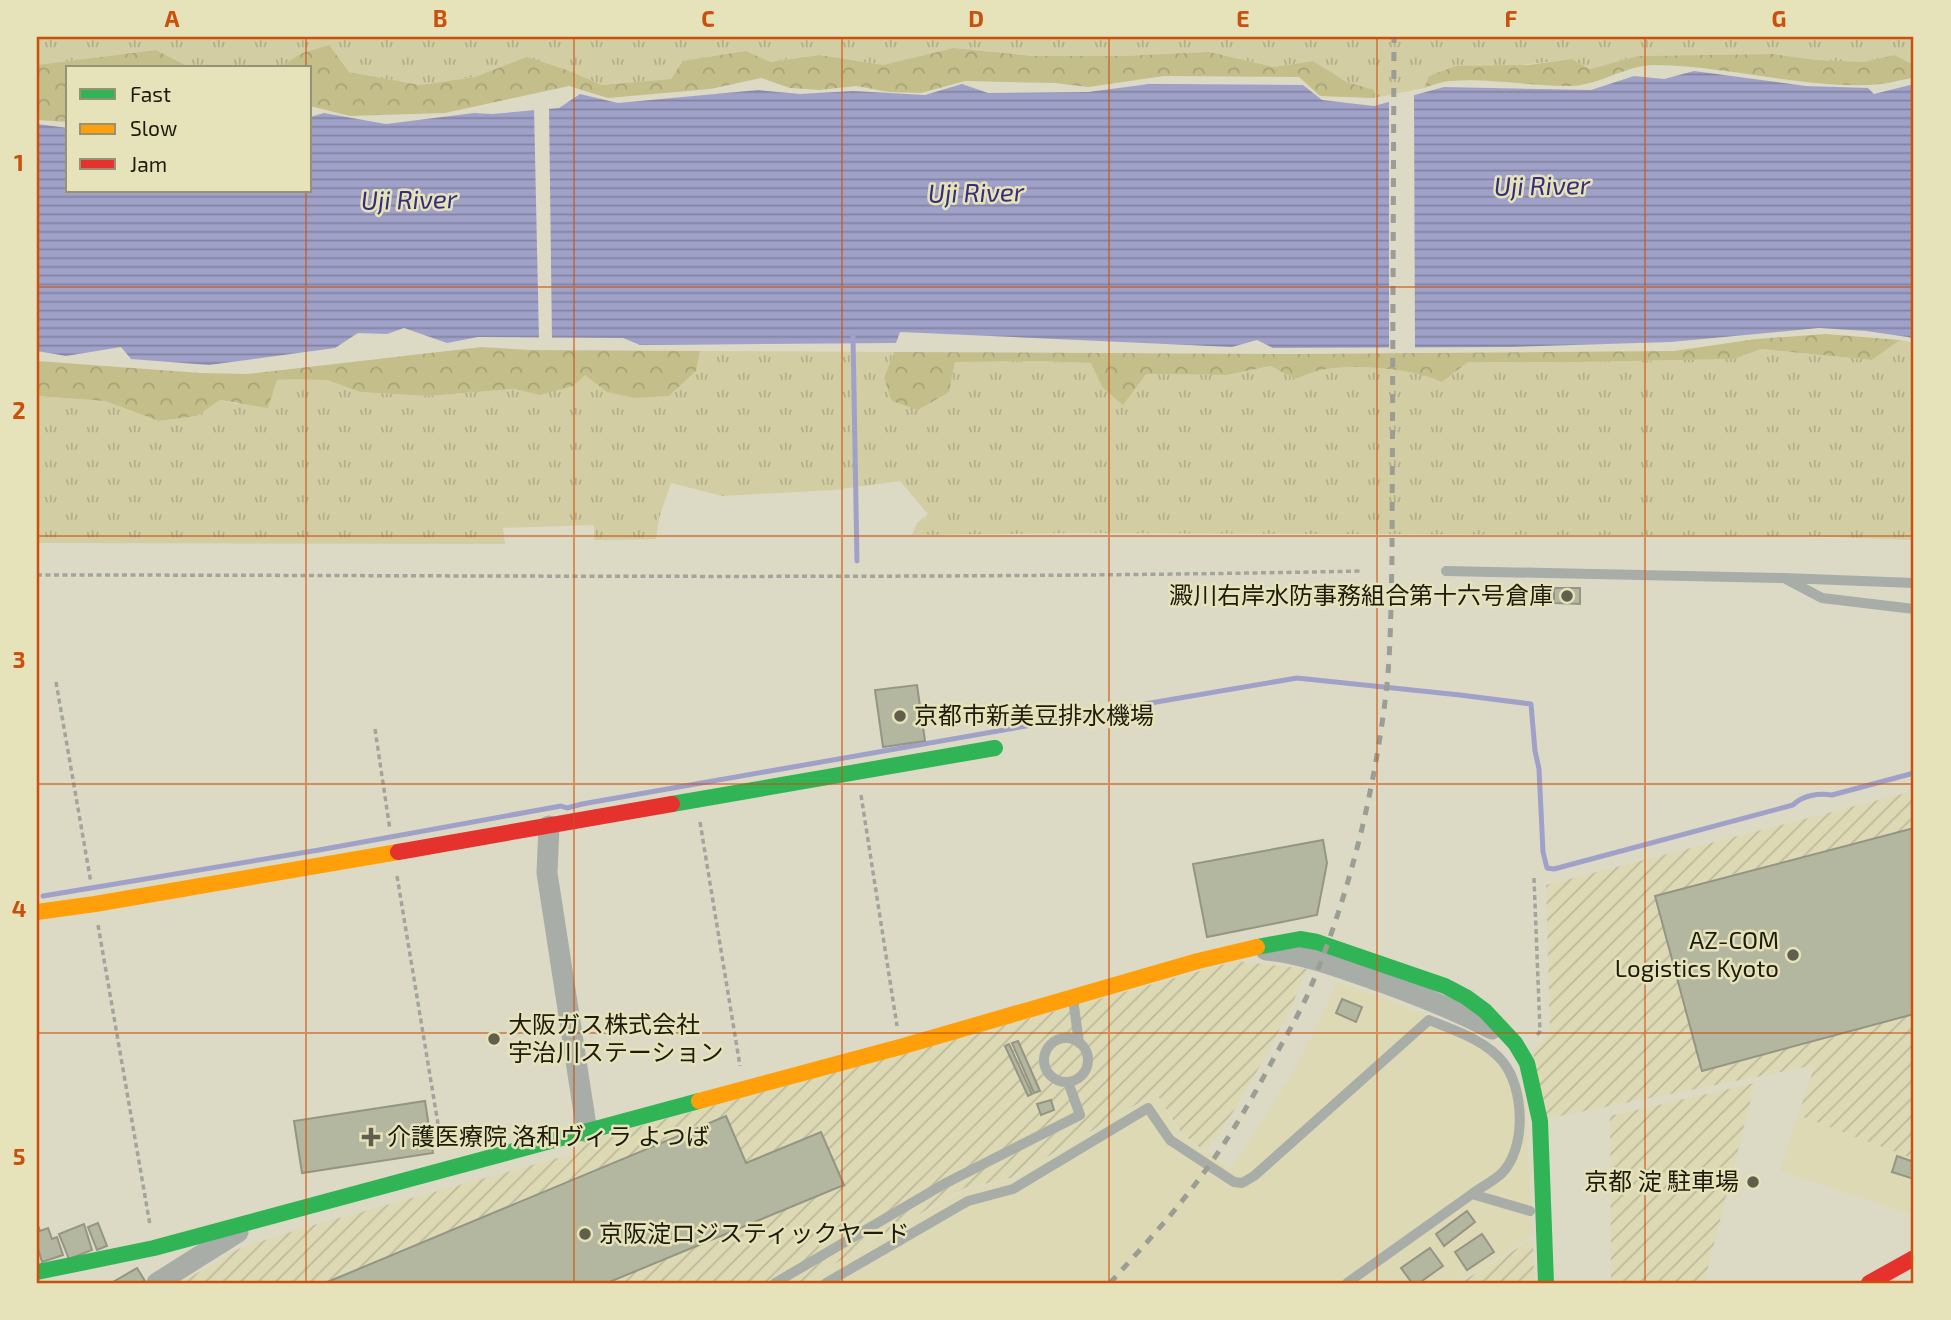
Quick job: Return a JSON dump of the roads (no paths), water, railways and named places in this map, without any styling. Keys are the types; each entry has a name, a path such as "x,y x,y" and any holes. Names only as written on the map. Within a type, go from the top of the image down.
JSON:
{"street":[{"path":"37,912 995,748"},
{"path":"550,826 547,873 587,1132"},
{"path":"37,1272 154,1248 254,1223 1248,949 1311,958 1398,987 1456,1010 1519,1049 1527,1063 1540,1121 1546,1283"},
{"path":"157,1283 254,1223"},
{"path":"1869,1283 1914,1258"}],"lane":[{"path":"1446,571 1914,583"},
{"path":"1784,578 1822,598 1914,609"},
{"path":"1072,997 1079,1043"},
{"path":"826,1283 968,1201 1013,1189 1148,1108 1170,1140 1234,1182 1242,1182 1254,1176 1429,1020 1479,1041 1503,1062 1515,1086 1521,1116 1517,1143 1511,1159 1502,1173 1347,1283"},
{"path":"1072,1039 1079,1043 1086,1053 1087,1066 1080,1077 1068,1082 1061,1082 1049,1075 1045,1069 1044,1054 1052,1043 1072,1039"},
{"path":"775,1283 944,1184 1080,1115 1068,1082"},
{"path":"1472,1194 1530,1211"}],"water":[{"name":"Uji River","path":"1694,71 1806,86 1868,88 1874,94 1914,84 1914,338 1819,328 1671,342 1511,347 1273,348 1257,340 1232,347 900,332 896,343 640,345 623,338 478,337 447,343 404,328 387,334 358,333 335,348 209,365 131,359 121,347 66,356 37,351 37,124 66,128 66,192 312,192 312,116 324,113 386,124 474,113 559,108 580,94 618,103 758,90 800,94 853,91 925,95 962,84 988,93 1088,92 1149,84 1303,85 1322,100 1374,106 1444,87 1591,90 1634,76 1664,79"}],"waterway":[{"path":"853,336 857,561"},
{"path":"43,896 561,806 567,808 1072,718 1091,719 1098,712 1297,678 1531,704 1539,769 1543,852 1547,868 1554,869 1793,805 1811,796 1832,795 1914,773"}],"railway":[{"path":"1110,1283 1173,1212 1214,1158 1294,1023 1336,921 1358,844 1382,725 1390,637 1394,37"}],"place":[{"name":"澱川右岸水防事務組合第十六号倉庫","path":"1567,596"},
{"name":"京都市新美豆排水機場","path":"900,716"},
{"name":"AZ-COM Logistics Kyoto","path":"1793,955"},
{"name":"大阪ガス株式会社 宇治川ステーション","path":"494,1039"},
{"name":"介護医療院 洛和ヴィラ よつば","path":"371,1137"},
{"name":"京都 淀 駐車場","path":"1753,1182"},
{"name":"京阪淀ロジスティックヤード","path":"585,1234"}]}
